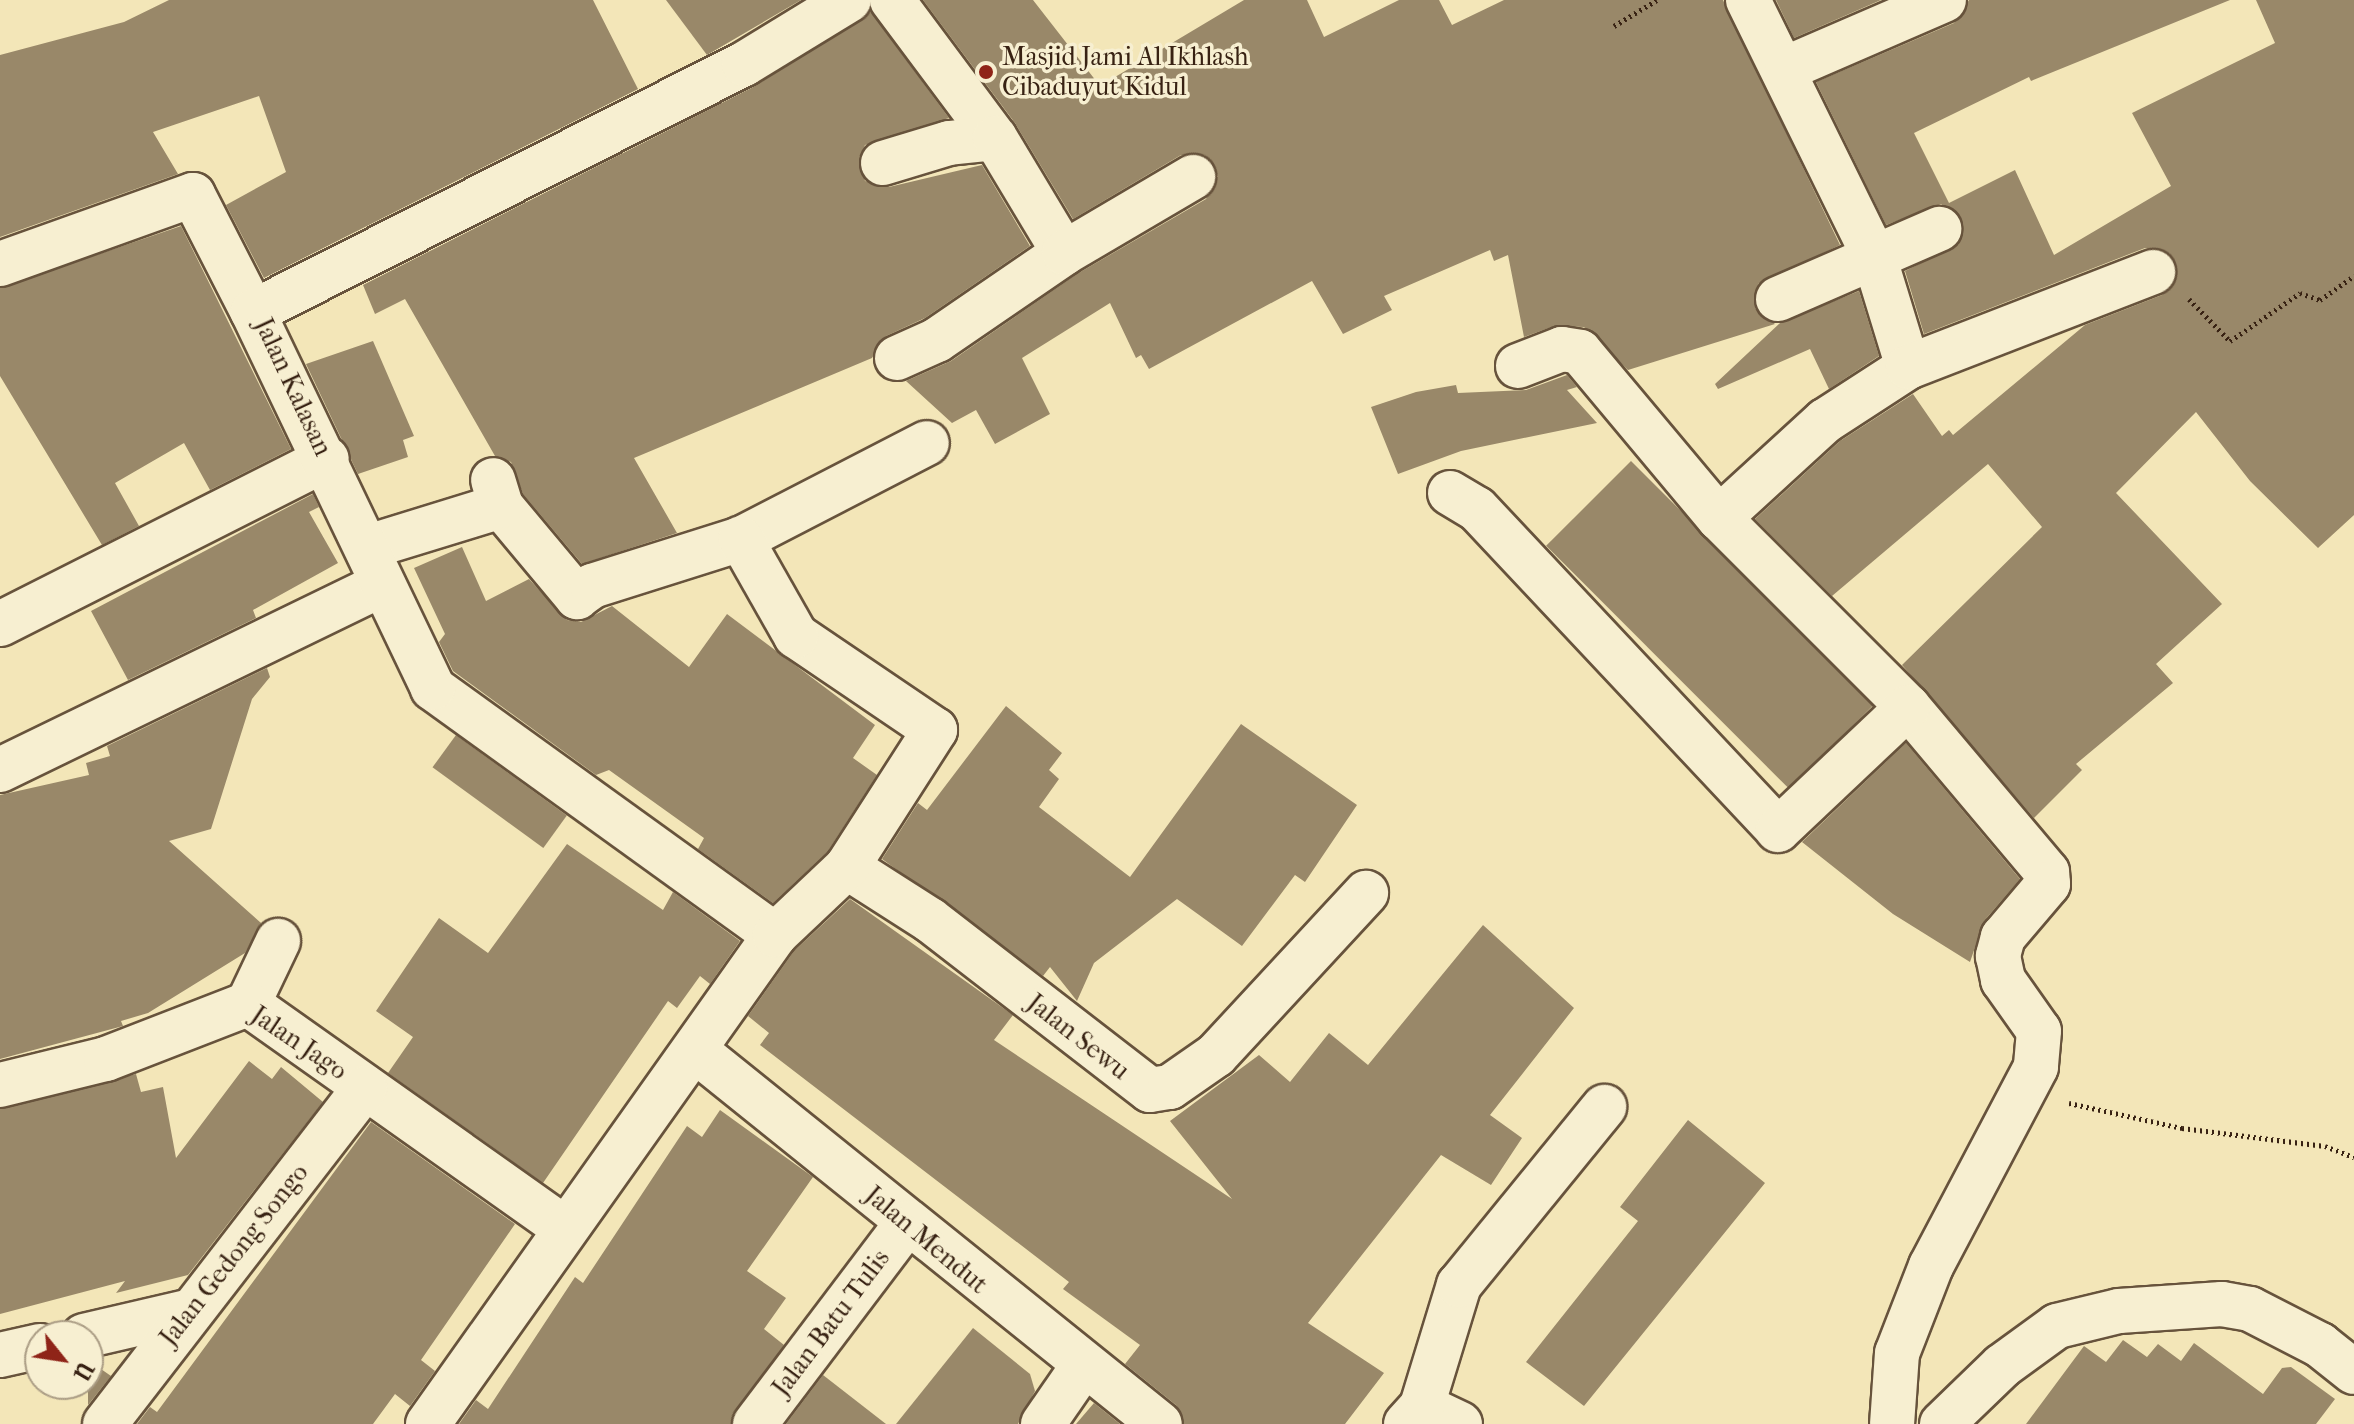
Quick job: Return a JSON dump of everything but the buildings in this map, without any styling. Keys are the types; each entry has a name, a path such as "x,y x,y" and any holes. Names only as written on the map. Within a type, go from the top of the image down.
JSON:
{"street":[{"path":"892,0 995,138 1064,253"},
{"path":"1748,0 1787,68 1874,256 1908,367"},
{"path":"1787,68 1944,0"},
{"name":"Jalan Kalasan","path":"775,935 433,688 327,459 253,312 824,7"},
{"path":"883,163 949,143 995,138"},
{"path":"897,358 937,340 1064,253 1193,177"},
{"path":"0,264 193,195 253,312"},
{"path":"1778,299 1939,229"},
{"path":"1719,518 1825,421 1908,367 2153,272"},
{"path":"1518,366 1562,349 1580,352 1719,518 1908,707 2047,872 2048,884 2003,937 1998,956 2003,980 2039,1031 2036,1067 1926,1281 1897,1353 1892,1424"},
{"path":"0,770 375,566 497,493 553,562 572,597 741,539 927,443"},
{"path":"0,624 327,459"},
{"path":"1450,493 1477,509 1778,830 1908,707"},
{"path":"428,1424 564,1228 696,1051 775,935 847,867 935,730 796,636 741,539"},
{"name":"Jalan Sewu","path":"847,867 930,920 1150,1090 1170,1087 1216,1055 1366,893"},
{"path":"248,1004 278,941"},
{"name":"Jalan Jago","path":"0,1085 106,1059 248,1004 564,1228"},
{"name":"Jalan Mendut","path":"696,1051 1083,1366 1160,1424"},
{"name":"Jalan Gedong Songo","path":"105,1424 187,1312 365,1088"},
{"path":"1429,1418 1459,1285 1604,1107"},
{"name":"Jalan Batu Tulis","path":"755,1424 907,1223"},
{"path":"1942,1424 2002,1366 2057,1326 2119,1311 2222,1304 2250,1309 2320,1345 2354,1372"},
{"path":"104,1331 187,1312"},
{"path":"0,1355 24,1350"},
{"path":"1043,1424 1083,1366"}],"path":[{"path":"1614,26 1657,0"},
{"path":"2153,272 2230,341 2300,293 2320,300 2354,276"},
{"path":"2036,1067 2038,1079 2068,1103 2182,1128 2325,1146 2354,1157"}],"place":[{"name":"Masjid Jami Al Ikhlash Cibaduyut Kidul","path":"986,72"}]}
